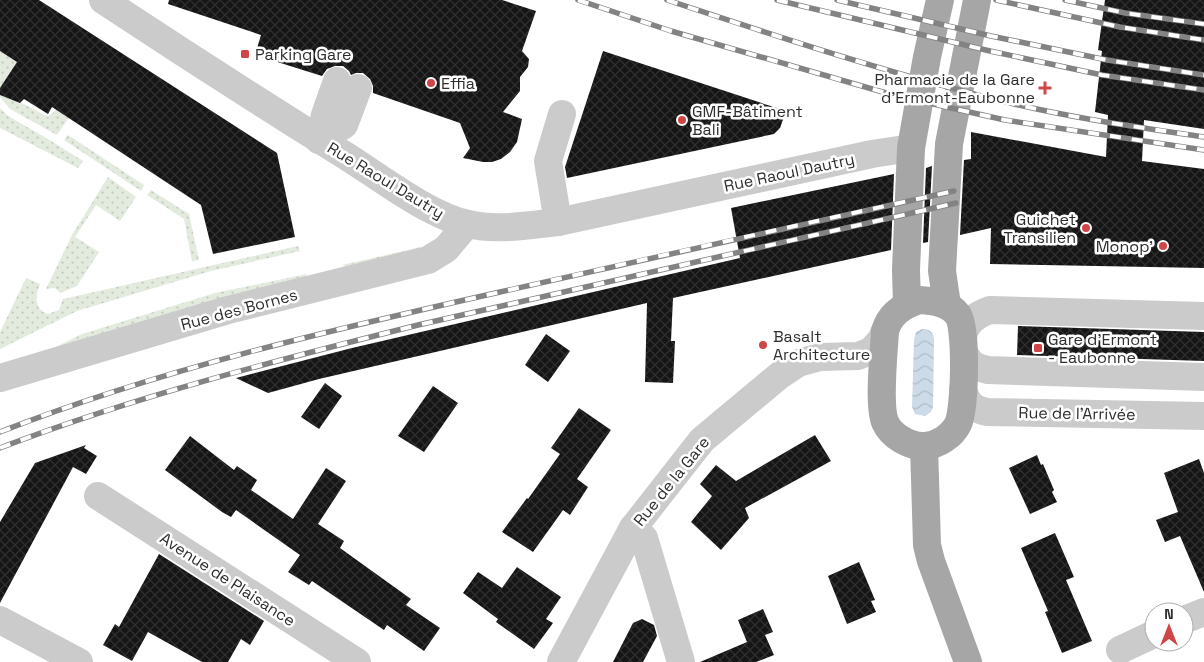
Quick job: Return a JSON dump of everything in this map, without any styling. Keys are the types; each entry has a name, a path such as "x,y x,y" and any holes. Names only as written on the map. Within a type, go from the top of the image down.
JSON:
{"main road":[{"path":"907,304 906,270 911,148 940,0"},
{"path":"946,305 942,271 949,144 977,0"},
{"path":"911,148 949,144"},
{"path":"920,300 936,301 946,305 957,315 964,343 963,389 959,423 952,434 938,443 924,446 908,444 893,434 885,422 882,403 885,331 893,315 907,304 920,300"},
{"path":"924,446 927,545 931,561 968,662"}],"street":[{"name":"Rue Raoul Dautry","path":"103,0 428,208 448,218 468,224 495,227 558,222 872,154 911,148"},
{"path":"319,140 344,125 347,84"},
{"path":"558,222 548,161 562,114"},
{"name":"Rue des Bornes","path":"0,378 228,310 428,260 446,249 468,224"},
{"path":"1204,316 990,310 973,318 966,326 964,343 967,360 971,364 988,370 1204,377"},
{"name":"Rue de la Gare","path":"561,662 632,528 702,440 780,375 798,363 820,357 858,356 871,351 881,340 885,331"},
{"name":"Rue de l'Arrivée","path":"963,389 966,400 972,408 987,412 1204,416"},
{"name":"Avenue de Plaisance","path":"98,496 357,662"},
{"path":"632,528 644,538 681,662"},
{"path":"0,620 79,662"},
{"path":"1120,650 1144,639"}],"shaded area":[{"path":"0,51 17,62 0,88"},
{"path":"0,95 26,105 48,117 67,100 78,104 57,135 10,109"},
{"path":"0,108 8,116 83,161 78,168 0,128"},
{"path":"68,135 144,185 141,191 64,140"},
{"path":"108,177 136,197 120,221 96,205 75,237 99,252 77,286 60,293 55,288 46,289 72,235"},
{"path":"151,190 189,214 199,260 192,261 184,219 147,195"},
{"path":"298,246 300,251 211,271 77,311 0,349 0,332 26,278 40,284 37,293 38,306 43,312 48,314 59,310 63,299"},
{"path":"421,247 418,251 347,267 342,265"},
{"path":"307,274 305,279 32,359 82,334 215,293"}],"water":[{"path":"922,329 931,332 934,340 933,407 931,412 925,416 915,414 912,407 914,340 916,332"}],"building":[{"path":"0,0 39,0 277,153 295,237 213,254 201,205 52,107 48,114 24,99 20,103 0,95 0,88 17,62 0,51"},
{"name":"Effia","path":"169,0 502,0 536,11 522,51 529,59 528,67 520,77 520,91 503,112 522,119 517,142 510,152 501,159 492,162 463,158 470,148 460,123 373,93 370,79 363,73 351,75 343,66 327,69 322,76 255,55 261,35 168,4"},
{"path":"1105,0 1204,0 1204,129 1144,120 1142,161 1204,169 1204,268 990,264 991,228 960,235 964,160 971,159 971,132 1106,157 1108,115 1095,112 1102,51 1098,50"},
{"name":"GMF-Bâtiment Bali","path":"603,51 786,111 780,128 774,134 567,178 565,167"},
{"path":"932,166 928,242 923,243 926,168"},
{"path":"894,174 891,250 673,298 671,341 675,341 673,383 645,382 647,303 319,379 268,393 236,378 352,348 740,258 731,208"},
{"path":"1018,326 1204,332 1204,361 1017,355"},
{"path":"546,334 570,351 548,382 525,365"},
{"path":"325,383 342,396 319,429 301,417"},
{"path":"433,386 458,403 424,452 398,436"},
{"path":"579,408 611,430 577,479 588,487 570,515 563,510 533,552 502,532 560,454 551,448"},
{"path":"815,435 831,461 745,508 749,518 721,550 691,522 712,496 700,484 716,465 736,481"},
{"path":"190,436 234,470 237,466 257,480 251,490 293,519 326,468 346,481 318,524 344,541 340,548 411,599 406,605 440,628 424,651 387,625 384,630 312,581 309,585 288,572 300,555 236,510 231,517 222,512 165,470"},
{"path":"86,445 84,448 97,456 86,474 73,467 0,603 0,522 35,463"},
{"path":"1037,455 1041,465 1043,464 1057,502 1030,514 1009,468"},
{"path":"1199,459 1204,473 1204,592 1180,536 1165,542 1156,520 1178,512 1164,473"},
{"path":"1055,533 1074,577 1066,580 1092,641 1062,653 1045,612 1048,611 1021,548"},
{"path":"159,554 264,621 250,645 241,639 228,662 202,662 148,632 132,661 103,645 115,624 119,627"},
{"path":"859,562 875,600 871,601 876,612 847,624 828,576"},
{"path":"517,567 561,597 546,619 553,623 534,649 496,622 498,619 463,593 478,572 502,588"},
{"path":"763,609 773,632 765,635 774,655 756,662 700,662 747,642 738,620"},
{"path":"642,619 654,625 657,636 643,662 613,662 633,623"}],"railway":[{"path":"578,0 671,31 893,95 1005,120 1204,150"},
{"path":"667,0 835,54 1006,102 1105,122 1204,137"},
{"path":"777,0 990,51 1102,75 1204,90"},
{"path":"837,0 991,36 1107,60 1204,75"},
{"path":"996,0 1120,27 1204,40"},
{"path":"1065,0 1125,13 1204,24"},
{"path":"0,432 122,389 310,336 954,191"},
{"path":"0,448 155,395 418,325 956,203"}],"place":[{"name":"Parking Gare","path":"245,54"},
{"name":"Effia","path":"431,83"},
{"name":"Pharmacie de la Gare d'Ermont-Eaubonne","path":"1045,88"},
{"name":"GMF-Bâtiment Bali","path":"682,120"},
{"name":"Guichet Transilien","path":"1086,228"},
{"name":"Monop'","path":"1163,246"},
{"name":"Basalt Architecture","path":"763,345"},
{"name":"Gare d'Ermont - Eaubonne","path":"1038,348"}]}
